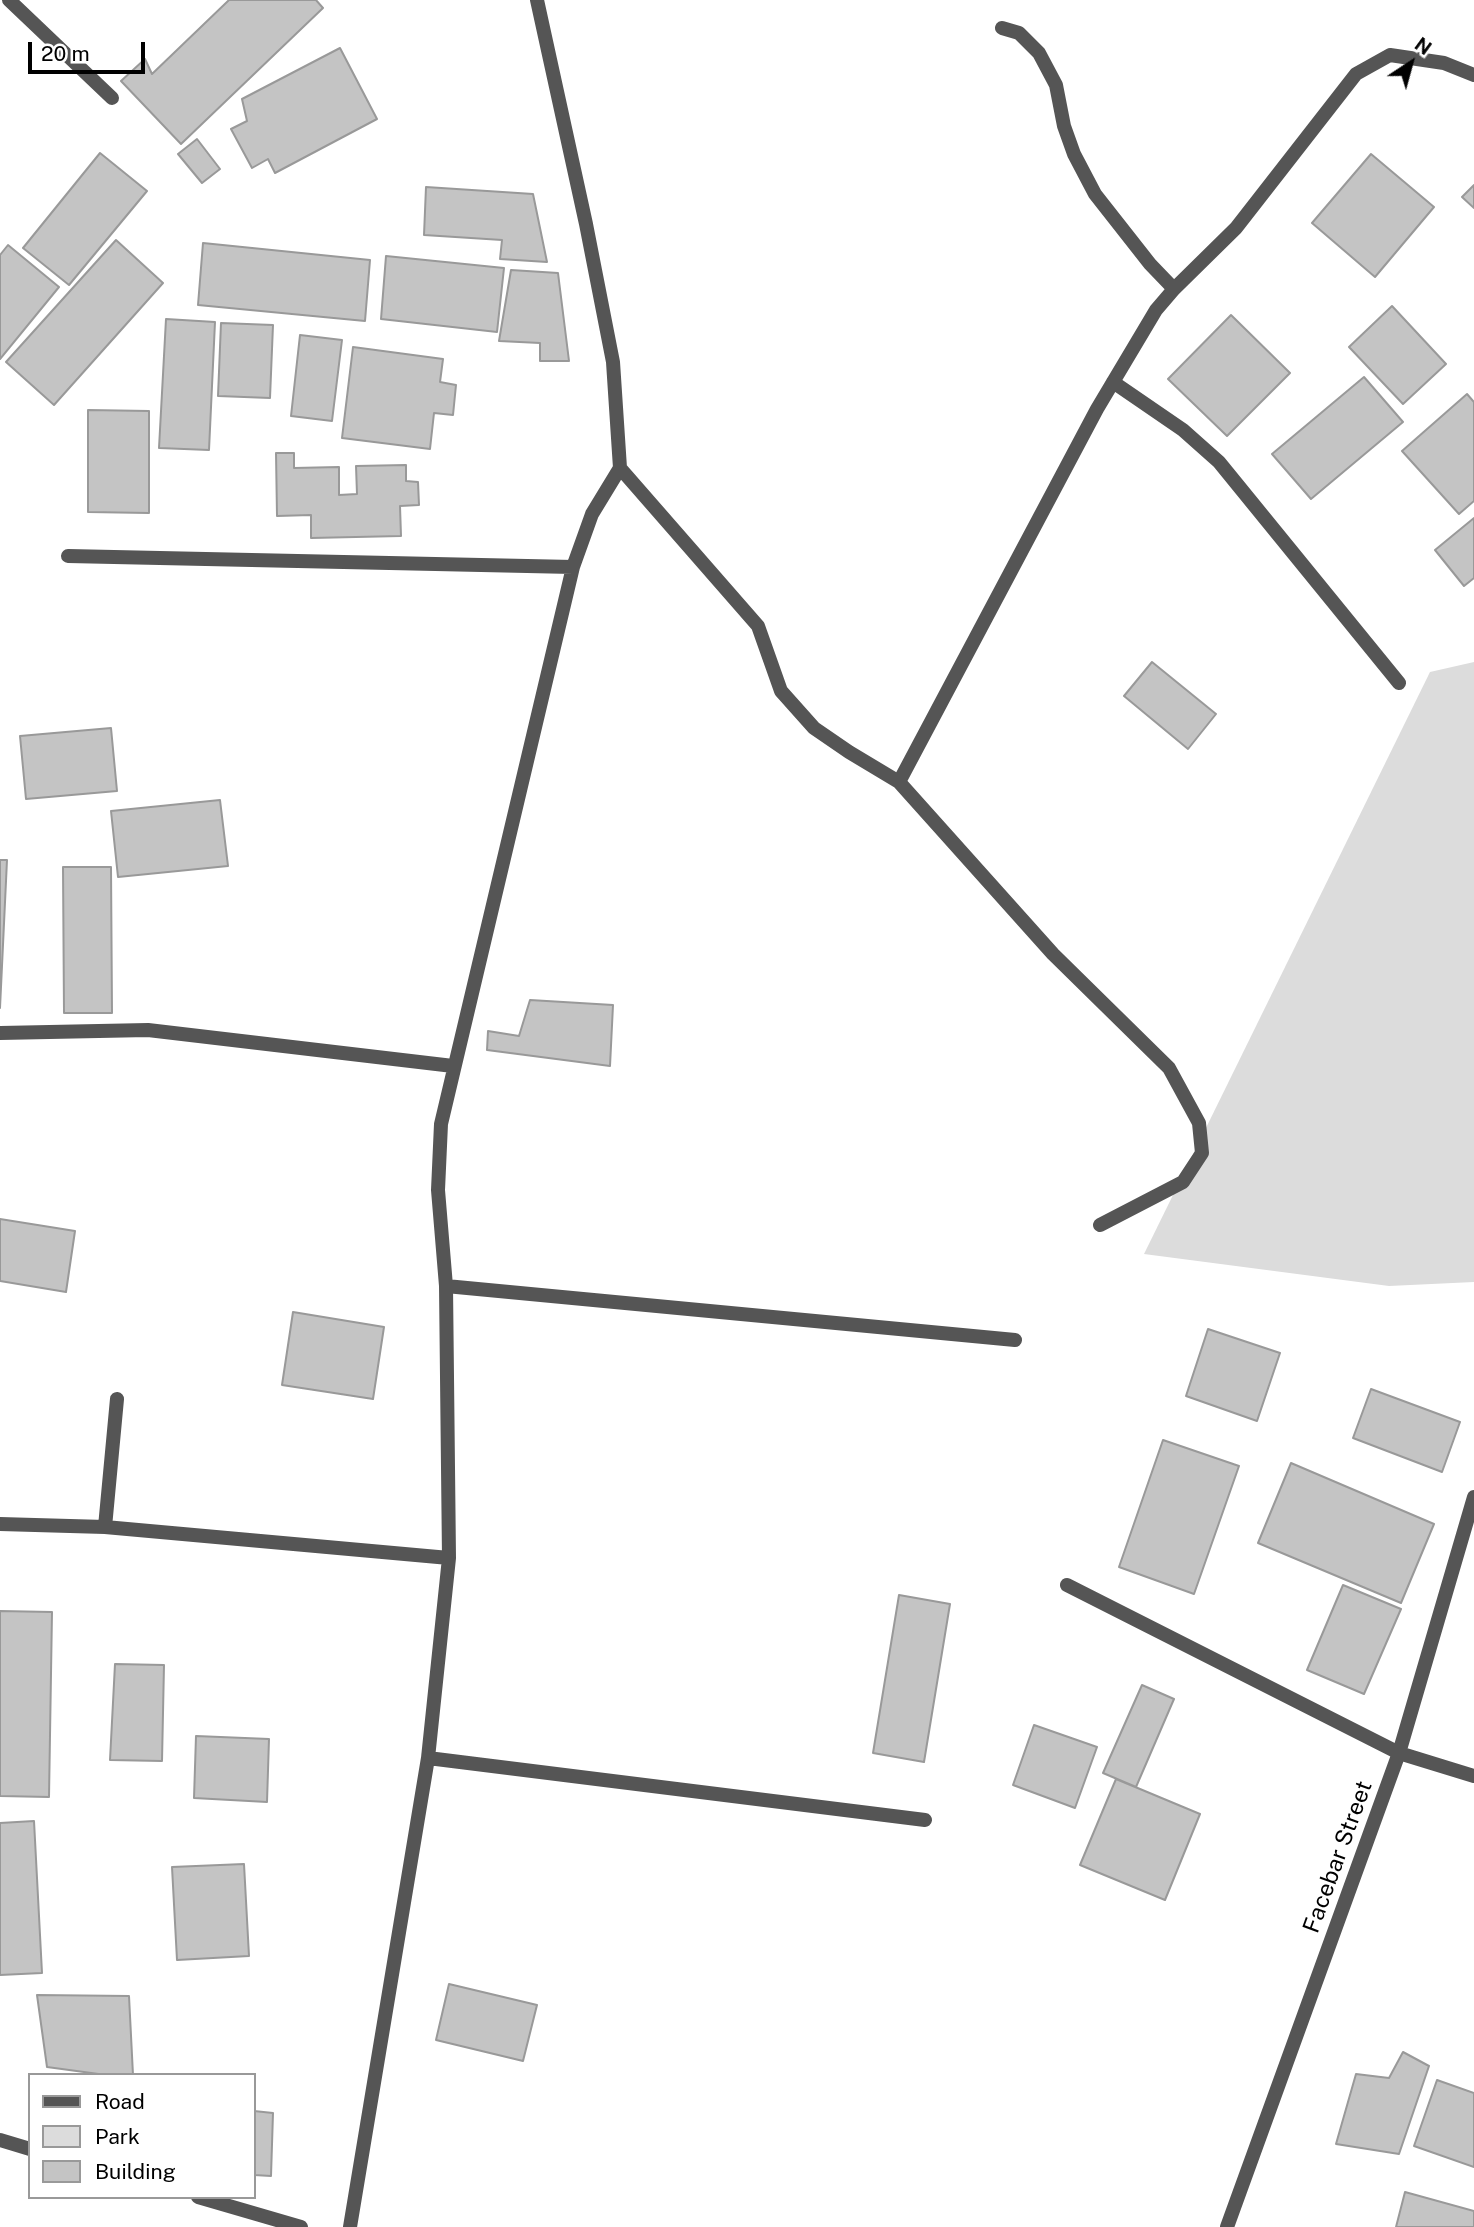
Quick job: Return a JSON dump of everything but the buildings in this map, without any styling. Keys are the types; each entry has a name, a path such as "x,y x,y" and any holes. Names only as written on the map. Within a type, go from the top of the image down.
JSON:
{"street":[{"path":"9,0 112,98"},
{"path":"350,2227 428,1758 449,1558 446,1286 438,1190 441,1124 573,567 592,514 620,468 613,362 537,0"},
{"path":"1002,28 1019,33 1039,53 1056,85 1064,126 1074,153 1095,194 1150,264 1174,289"},
{"path":"900,782 1097,409 1156,310 1236,228 1356,74 1390,55 1444,63 1474,75"},
{"path":"1113,382 1183,430 1219,462 1399,682"},
{"path":"620,468 758,626 781,691 814,728 900,782 1052,954 1168,1068 1199,1123 1202,1153 1183,1182 1100,1225"},
{"path":"68,556 573,567"},
{"path":"0,1033 148,1030 453,1066"},
{"path":"446,1286 1015,1340"},
{"path":"105,1527 117,1399"},
{"name":"Facebar Street","path":"1227,2227 1399,1753 1474,1497"},
{"path":"0,1524 105,1527 449,1558"},
{"path":"1067,1585 1399,1753 1474,1776"},
{"path":"428,1758 925,1820"},
{"path":"0,2140 28,2148"},
{"path":"205,2199 301,2227"}],"green space":[{"path":"1474,662 1474,1282 1389,1286 1144,1254 1430,672"}]}
